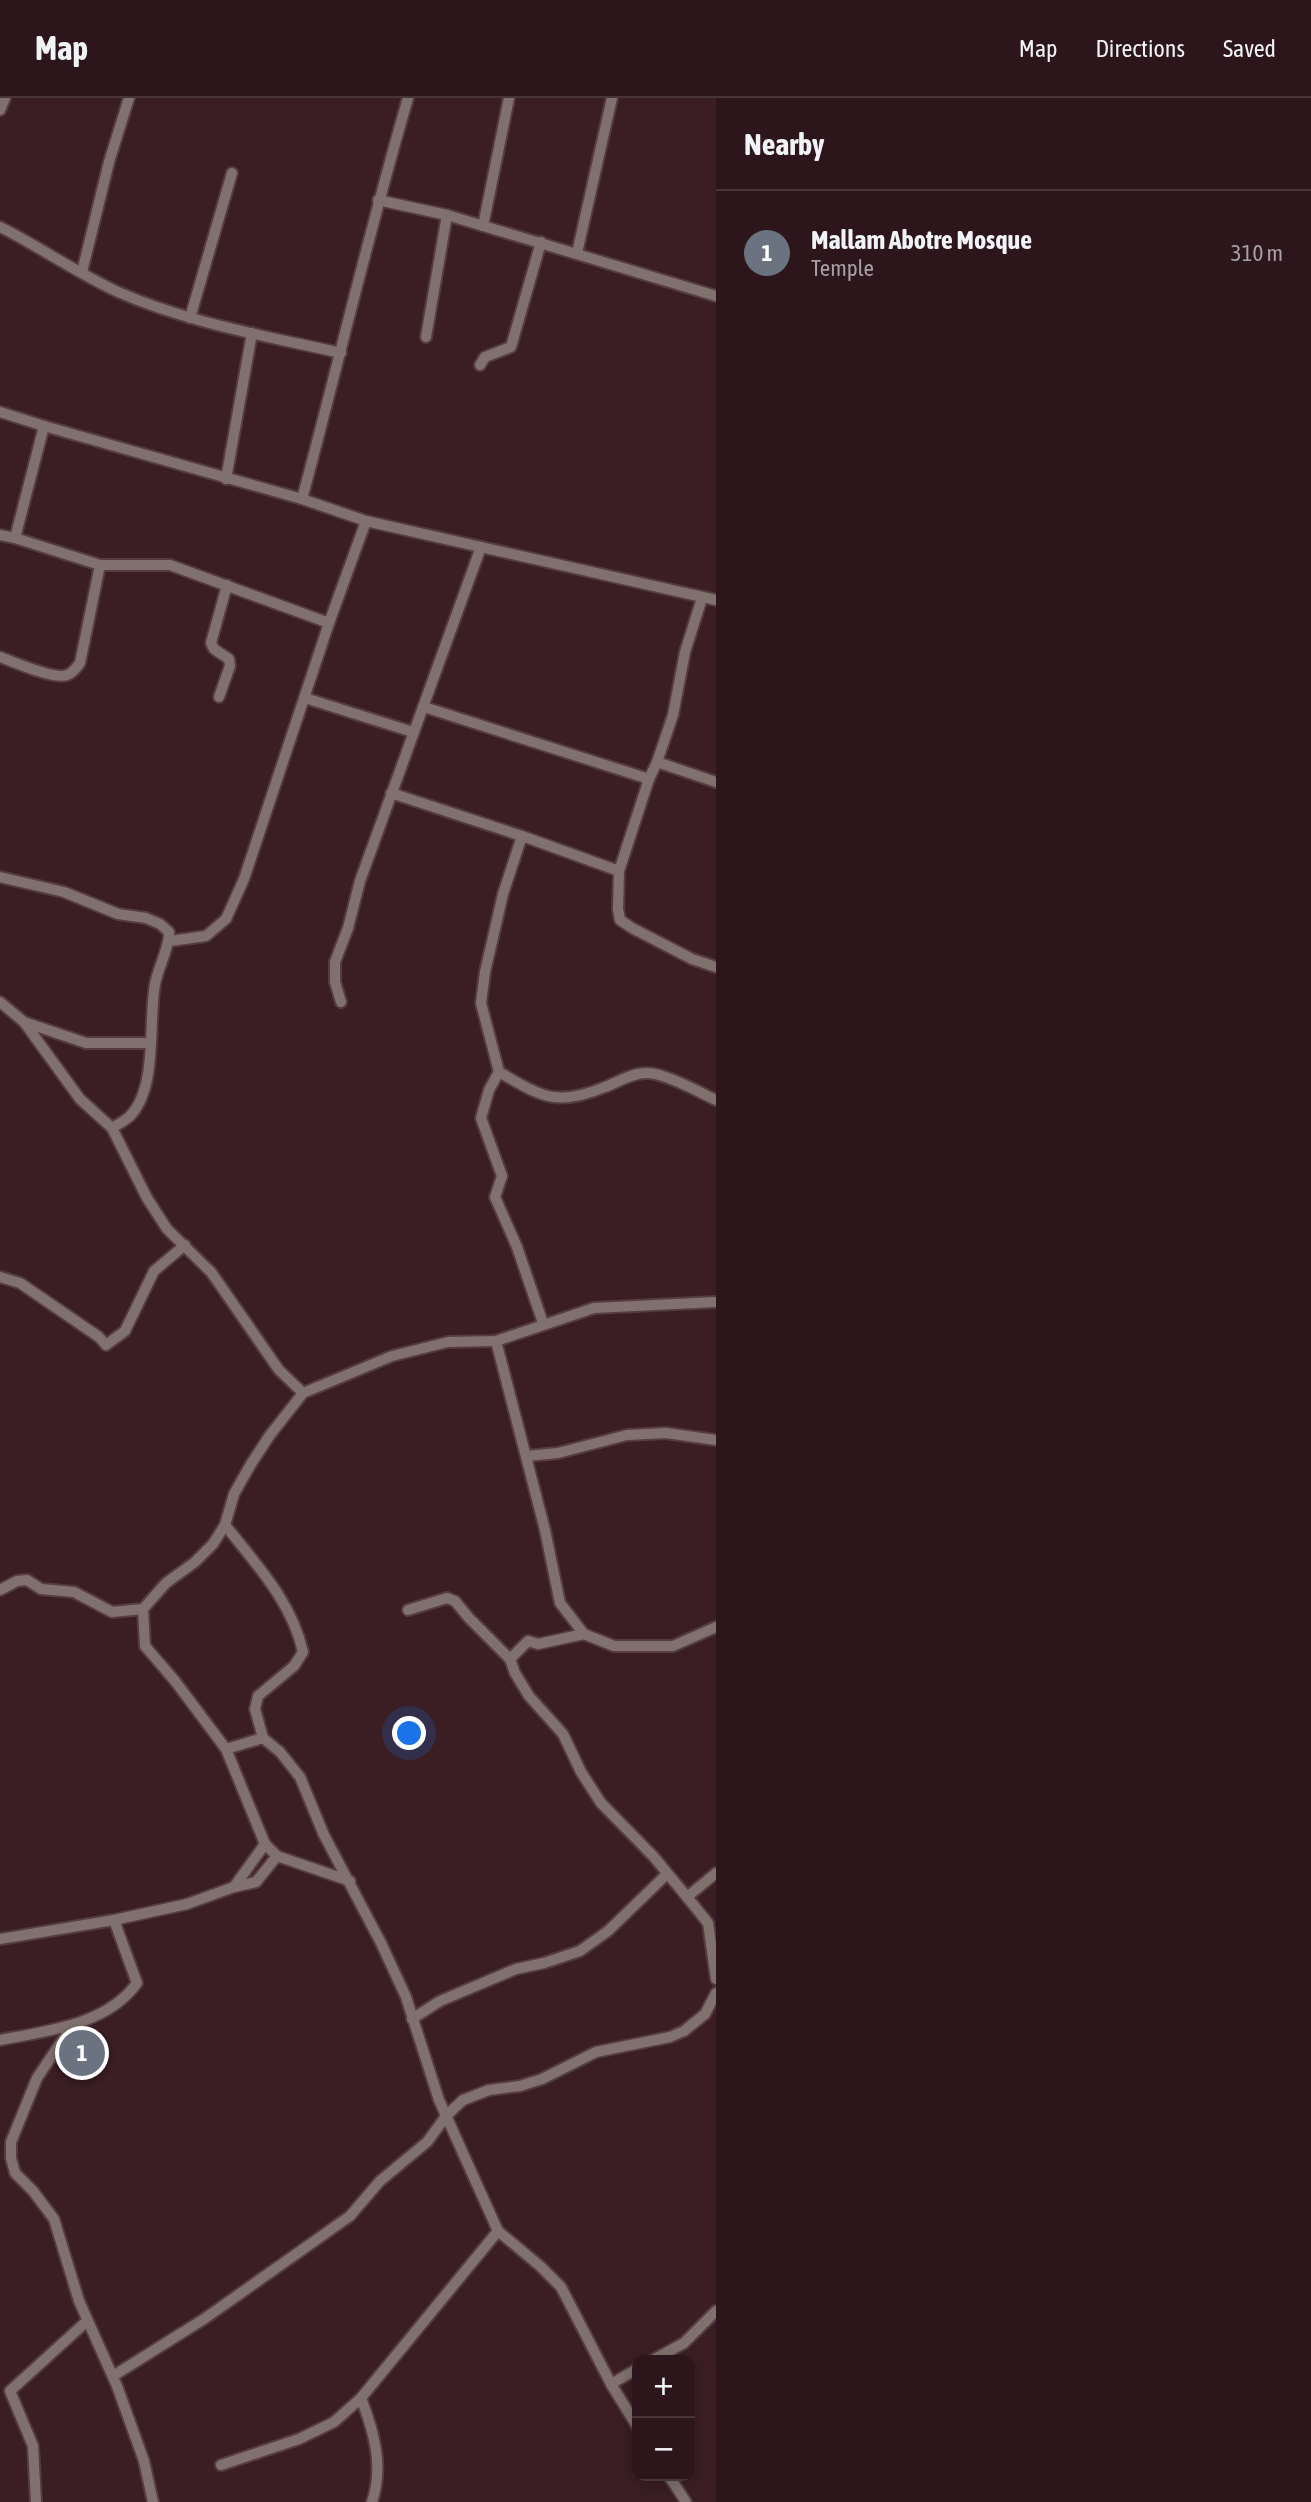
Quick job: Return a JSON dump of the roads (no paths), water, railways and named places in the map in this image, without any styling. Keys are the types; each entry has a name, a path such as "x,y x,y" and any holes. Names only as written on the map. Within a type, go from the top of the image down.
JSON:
{"street":[{"path":"0,110 5,98"},
{"path":"82,272 109,162 129,98"},
{"path":"302,499 378,200 408,98"},
{"path":"483,226 509,98"},
{"path":"577,253 612,98"},
{"path":"190,318 232,173"},
{"path":"378,200 447,215 716,296"},
{"path":"426,337 447,215"},
{"path":"0,227 115,290 190,318 341,354"},
{"path":"480,365 485,357 511,347 541,242"},
{"path":"226,479 253,333"},
{"path":"0,412 302,499 366,521 716,600"},
{"path":"15,538 44,426"},
{"path":"170,941 206,936 226,919 244,879 329,623 366,521"},
{"path":"0,535 100,565 170,565 329,623"},
{"path":"341,1002 335,982 335,962 348,928 360,881 481,547"},
{"path":"0,657 53,675 65,677 74,672 80,663 100,565"},
{"path":"219,697 229,659 214,649 211,643 227,586"},
{"path":"702,598 685,652 673,715 619,871 618,909 621,920 656,942 716,967"},
{"path":"304,698 413,732"},
{"path":"424,707 649,779"},
{"path":"657,762 716,782"},
{"path":"391,793 619,871"},
{"path":"522,836 503,894 485,972 481,1003 499,1072 489,1090 481,1118 502,1176 495,1197 517,1247 543,1323"},
{"path":"0,877 64,892 118,914 146,918 160,923 169,932 170,941 162,956 155,983 149,1071 140,1102 129,1117 112,1128"},
{"path":"0,1002 24,1021 80,1099 112,1128 147,1198 167,1229 186,1245 226,1292 279,1370 303,1393"},
{"path":"24,1021 86,1043 149,1043"},
{"path":"499,1072 539,1093 564,1100 587,1095 631,1076 645,1073 659,1074 716,1100"},
{"path":"0,1277 20,1283 99,1337 106,1345 125,1331 154,1271 186,1245"},
{"path":"0,1590 17,1581 27,1580 41,1589 74,1592 111,1612 143,1609 166,1583 195,1562 213,1544 225,1525 234,1494 251,1464 303,1393 392,1356 448,1342 496,1341 594,1308 716,1302"},
{"path":"496,1341 545,1530 560,1603 584,1634 614,1646 673,1646 716,1627"},
{"path":"526,1456 558,1453 628,1435 666,1433 716,1440"},
{"path":"225,1525 282,1599 300,1637 303,1652 294,1666 258,1696 255,1709 263,1738 280,1752 300,1777 324,1835 406,1997 431,2080 498,2231 561,2287 611,2384 632,2418"},
{"path":"408,1610 447,1598 455,1601 510,1659 529,1696 564,1734 581,1772 601,1803 654,1857 708,1923 716,1979"},
{"path":"143,1609 145,1646 226,1749 265,1844 277,1856 349,1881"},
{"path":"510,1659 528,1642 538,1644 584,1634"},
{"path":"226,1749 263,1738"},
{"path":"234,1887 265,1844"},
{"path":"0,1939 114,1920 187,1904 256,1882 277,1856"},
{"path":"687,1897 716,1873"},
{"path":"412,2019 440,2001 516,1969 580,1951 608,1931 667,1874"},
{"path":"0,2040 72,2025 117,2003 129,1994 136,1983 114,1920"},
{"path":"113,2376 204,2319 350,2216 380,2181 427,2142 447,2115 463,2101 489,2090 520,2086 542,2079 596,2052 670,2037 684,2031 705,2014 716,1993"},
{"path":"72,2025 37,2078 11,2142 11,2158 15,2173 54,2219 79,2301 113,2376 144,2461 153,2502"},
{"path":"221,2466 299,2439 334,2422 361,2398 498,2231"},
{"path":"662,2355 684,2343 716,2311"},
{"path":"36,2502 33,2446 10,2391 88,2321"},
{"path":"611,2384 632,2373"},
{"path":"361,2398 374,2435 377,2476 372,2502"},
{"path":"672,2481 686,2502"}],"place":[{"name":"Mallam Abotre Mosque","path":"82,2053"}]}
